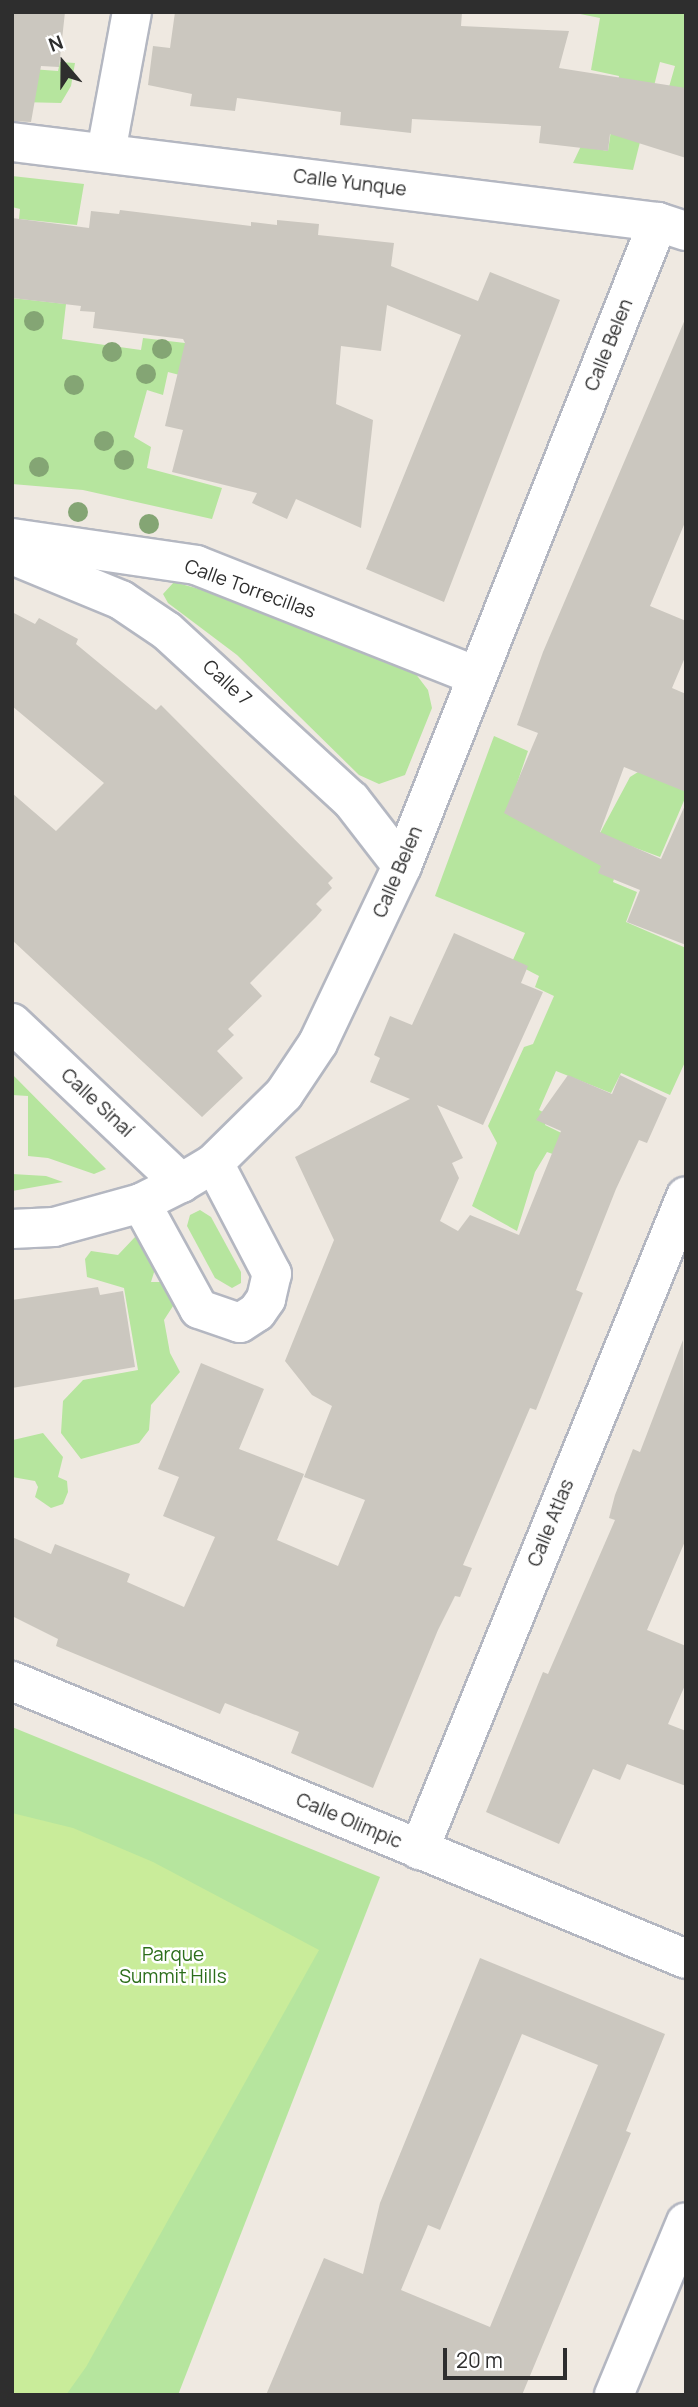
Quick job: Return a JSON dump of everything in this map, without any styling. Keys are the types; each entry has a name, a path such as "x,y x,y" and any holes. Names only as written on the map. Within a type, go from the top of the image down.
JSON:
{"street":[{"path":"106,152 132,12"},
{"name":"Calle Yunque","path":"12,142 672,226"},
{"name":"Calle Belen","path":"12,1229 54,1227 141,1203 181,1184 214,1163 284,1094 318,1043 402,866 477,676 672,226"},
{"name":"Calle Torrecillas","path":"12,538 196,565 477,676"},
{"name":"Calle 7","path":"12,555 121,600 167,631 351,800 402,866"},
{"name":"Calle Sinaí","path":"12,1023 181,1184"},
{"path":"141,1203 200,1309 240,1323 261,1306 272,1274 214,1163"},
{"name":"Calle Atlas","path":"419,1850 686,1196"},
{"name":"Calle Olimpic","path":"12,1681 686,1959"},
{"path":"614,2395 686,2222"}],"green space":[{"path":"570,12 686,12 686,91 669,87 675,66 660,62 633,170 573,163 581,146 608,151 619,76 591,70 600,18"},
{"path":"60,62 75,63 71,86 61,103 20,102 31,69 58,71"},
{"path":"12,176 84,184 77,225 19,219 20,209 12,207"},
{"path":"12,298 66,304 62,339 141,350 143,338 227,348 199,380 168,372 163,395 147,390 134,437 151,447 147,468 222,488 212,519 83,490 12,484"},
{"path":"174,582 235,599 415,673 428,690 432,708 405,775 379,784 359,775 237,655 168,603 163,594"},
{"path":"494,736 528,751 507,813 553,838 599,835 630,777 646,767 686,783 686,796 660,857 625,844 613,882 637,892 626,922 686,948 686,1060 670,1095 621,1073 611,1093 556,1071 539,1110 549,1115 545,1125 623,1163 618,1177 547,1152 535,1172 517,1231 472,1206 497,1143 488,1126 524,1047 533,1044 554,996 535,987 539,976 512,962 525,933 435,896"},
{"path":"12,1074 106,1169 94,1174 48,1158 28,1156 28,1096 12,1095"},
{"path":"12,1174 46,1176 63,1182 12,1191"},
{"path":"200,1210 211,1217 241,1272 241,1283 232,1288 215,1278 187,1226 190,1215"},
{"path":"135,1237 149,1244 156,1266 151,1282 170,1282 174,1290 173,1306 164,1320 170,1353 180,1372 151,1405 149,1430 139,1443 81,1459 61,1433 63,1401 83,1380 138,1370 124,1288 87,1277 85,1259 91,1251 118,1255"},
{"path":"43,1433 63,1457 58,1477 67,1481 68,1492 63,1504 51,1508 35,1497 38,1487 35,1481 12,1477 13,1440"},
{"name":"Parque Summit Hills","path":"12,1727 380,1877 178,2395 12,2395"},
{"name":"Parque Summit Hills","path":"12,1813 73,1828 153,1862 319,1950 86,2367 66,2395 12,2395"}],"building":[{"path":"12,12 65,12 59,67 41,66 31,122 12,121"},
{"path":"175,12 462,12 461,26 569,31 559,68 686,88 686,158 610,134 608,151 539,143 541,126 412,119 411,133 340,125 341,112 237,98 235,111 190,106 192,94 148,85 153,46 170,48"},
{"path":"120,210 251,226 251,222 277,225 277,220 319,224 318,235 394,243 391,266 478,301 490,272 560,300 444,602 366,569 461,335 387,305 381,351 341,346 336,404 373,420 361,528 296,499 287,519 252,503 257,493 172,472 183,430 165,426 185,343 183,339 93,328 95,312 80,311 81,306 12,298 12,218 89,228 91,211 119,214"},
{"path":"686,317 686,520 650,606 686,621 686,655 672,688 686,694 686,792 624,767 600,832 661,859 686,803 686,945 627,922 640,890 598,873 601,866 504,813 538,733 517,725 543,652"},
{"path":"12,612 35,624 39,618 78,639 76,644 156,710 161,705 333,878 328,883 332,888 316,904 322,910 250,983 262,996 228,1029 234,1035 217,1051 243,1078 202,1117 12,940 12,793 56,831 104,783 12,706"},
{"path":"454,933 528,966 521,983 543,992 483,1125 437,1105 463,1158 452,1163 459,1178 440,1221 458,1231 470,1215 519,1235 561,1131 536,1120 568,1075 612,1094 620,1075 667,1098 647,1143 639,1140 616,1189 576,1290 583,1293 536,1410 530,1408 463,1565 472,1568 460,1597 455,1596 438,1630 373,1788 291,1753 299,1732 225,1703 220,1714 56,1646 58,1639 12,1616 12,1537 51,1554 55,1544 130,1574 127,1582 184,1607 215,1537 163,1516 179,1477 158,1469 201,1363 264,1389 239,1449 304,1474 277,1540 338,1566 365,1500 304,1477 332,1406 312,1395 285,1361 334,1240 295,1157 410,1099 370,1082 380,1058 374,1055 390,1016 412,1025"},
{"path":"98,1287 100,1295 123,1291 135,1367 12,1388 12,1300"},
{"path":"683,1340 686,1539 647,1630 686,1646 686,1683 668,1724 686,1731 686,1786 627,1764 620,1780 593,1769 559,1844 486,1812 543,1672 548,1674 615,1520 609,1518 615,1495 633,1449 640,1452"},
{"path":"480,1958 665,2034 626,2131 631,2133 522,2395 266,2395 324,2258 363,2274 380,2203","holes":["522,2034 598,2065 490,2327 401,2290 428,2225 440,2230"]}]}
